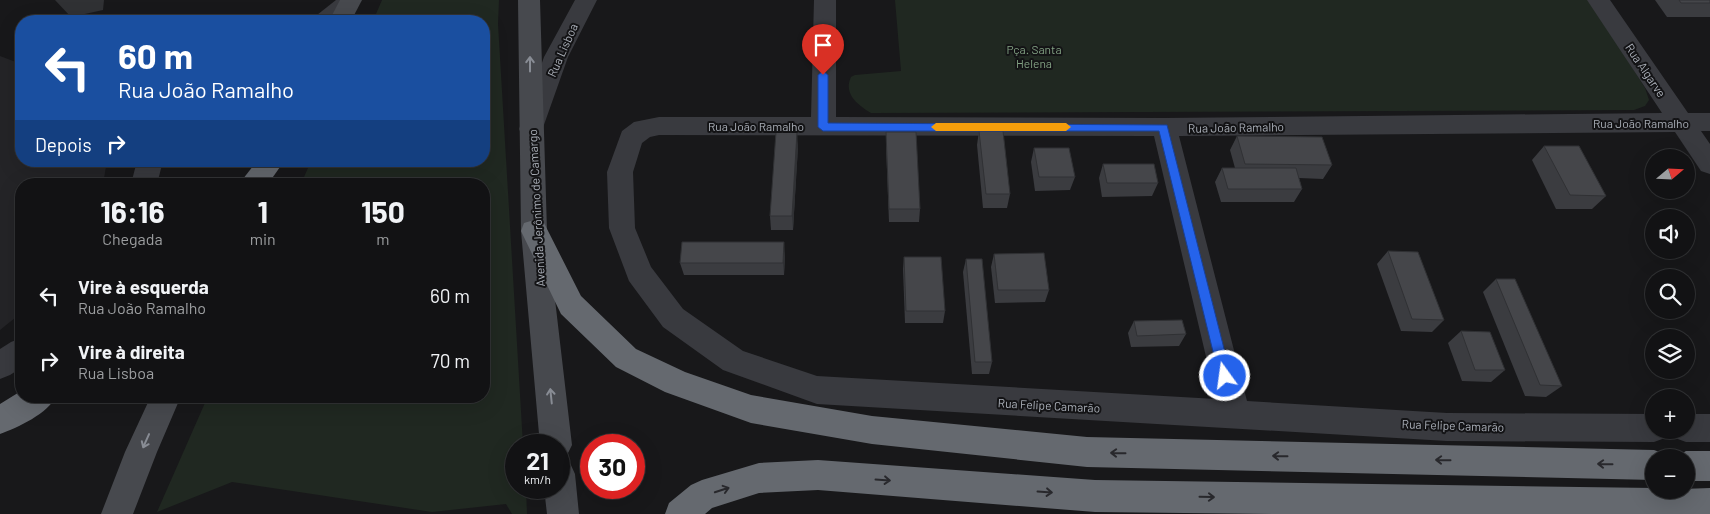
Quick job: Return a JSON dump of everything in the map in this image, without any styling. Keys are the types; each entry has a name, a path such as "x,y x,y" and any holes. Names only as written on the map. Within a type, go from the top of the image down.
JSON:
{"highway":[{"path":"534,231 571,305 626,358 676,382 752,409 872,430 1087,452 1645,465"},
{"path":"0,420 29,403"},
{"path":"1695,466 1710,466"},
{"path":"681,514 702,496 759,478 818,475 1095,496 1710,504"}],"main road":[{"path":"343,15 351,0"},
{"name":"Avenida Jerônimo de Camargo","path":"529,0 534,231 555,434"},
{"path":"117,514 141,452 163,403"},
{"path":"562,499 563,514"}],"street":[{"path":"332,15 351,0"},
{"name":"Rua Lisboa","path":"531,131 556,57 586,0"},
{"path":"823,127 825,0"},
{"name":"Rua Algarve","path":"1598,0 1710,164"},
{"name":"Rua João Ramalho","path":"643,129 664,126 1164,127 1710,122"},
{"path":"1164,127 1235,415"},
{"name":"Rua Felipe Camarão","path":"643,129 631,138 620,172 622,228 640,273 672,318 733,361 817,390 1447,427 1645,428"},
{"path":"0,366 15,355"},
{"path":"1695,428 1710,428"}],"shaded area":[{"path":"0,56 15,62 15,167 106,167 104,178 15,178 15,318 0,330"}],"green space":[{"path":"382,0 499,0 498,24 522,434 505,434 505,499 526,499 527,514 512,514 506,504 432,512 232,482 157,512 205,403 490,403 490,178 304,178 308,167 490,167 490,15 376,15"},
{"name":"Pça. Santa Helena","path":"895,0 1590,0 1645,88 1649,100 1645,106 1634,110 871,113 857,103 850,94 849,83 851,77 855,75 901,71"}],"building":[{"path":"1679,0 1710,0 1710,3 1681,3"},
{"path":"979,131 1003,131 1010,194 986,194"},
{"path":"776,132 797,132 792,216 770,216"},
{"path":"886,132 916,132 920,209 889,209"},
{"path":"1237,136 1322,137 1332,165 1245,164"},
{"path":"1544,146 1579,146 1606,196 1570,195"},
{"path":"1034,148 1069,148 1075,177 1039,177"},
{"path":"1103,164 1154,164 1158,183 1107,183"},
{"path":"1222,168 1296,168 1302,189 1228,189"},
{"path":"682,242 784,242 783,263 680,263"},
{"path":"1388,251 1418,252 1444,320 1412,319"},
{"path":"1044,253 1049,290 998,290 994,254"},
{"path":"904,257 941,257 945,311 906,311"},
{"path":"966,259 982,259 992,362 975,362"},
{"path":"1496,279 1515,279 1562,386 1540,385"},
{"path":"1182,320 1186,334 1137,336 1134,321"},
{"path":"1461,331 1490,332 1505,370 1475,370"}],"slow traffic":[{"path":"936,127 1066,127"}],"route":[{"path":"823,75 823,127 1164,127 1225,376"}]}
